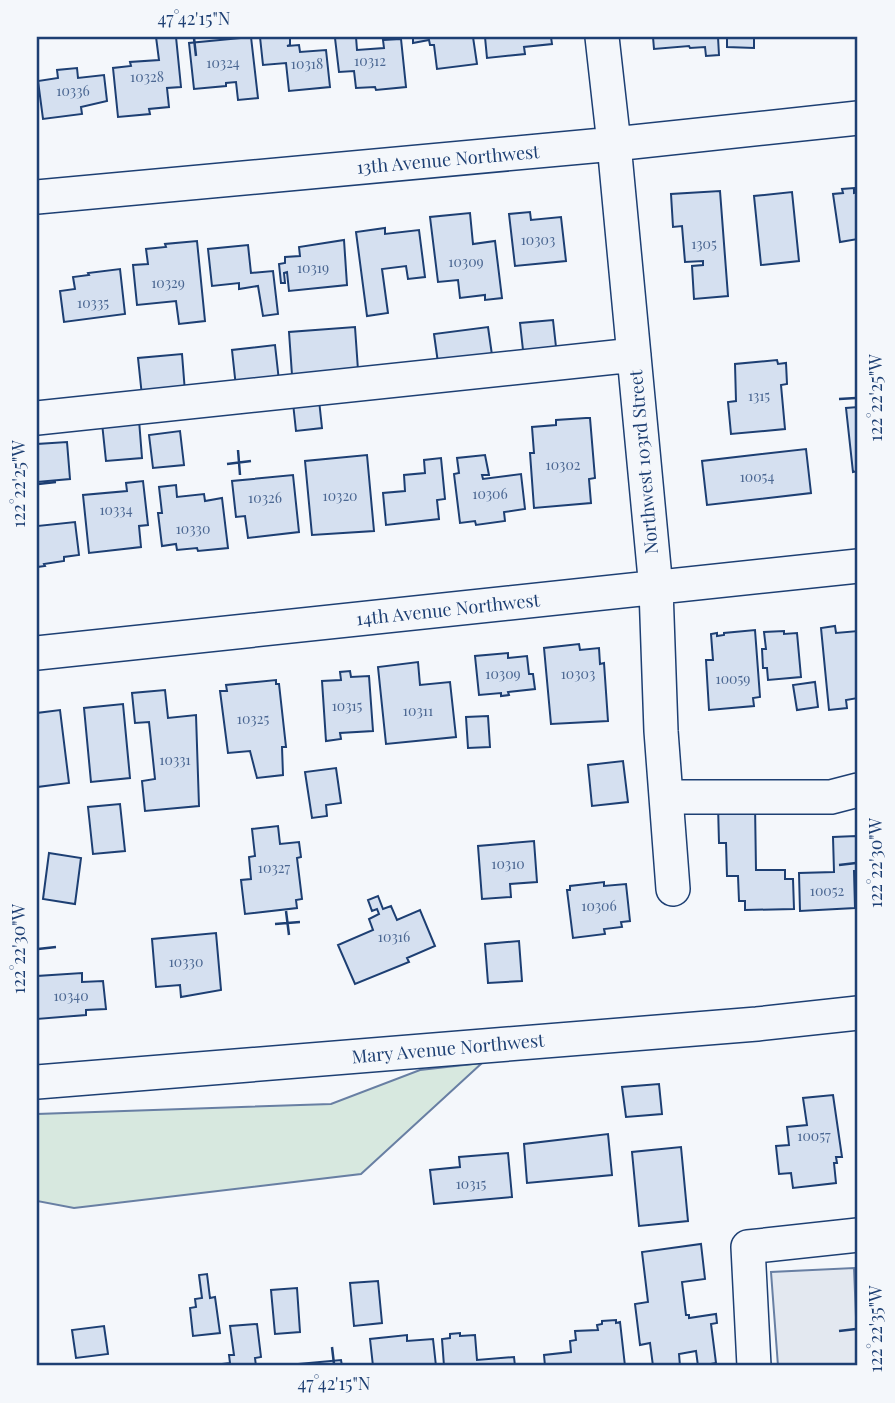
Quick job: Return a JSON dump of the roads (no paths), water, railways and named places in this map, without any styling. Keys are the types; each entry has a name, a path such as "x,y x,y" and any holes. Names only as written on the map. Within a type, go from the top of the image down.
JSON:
{"street":[{"name":"Northwest 103rd Street","path":"602,37 656,589 673,889"},
{"name":"13th Avenue Northwest","path":"37,197 614,144 858,118"},
{"path":"37,418 634,355"},
{"name":"14th Avenue Northwest","path":"37,653 858,566"},
{"path":"666,797 831,796 858,790"},
{"name":"Mary Avenue Northwest","path":"37,1082 757,1024 858,1013"},
{"path":"754,1366 748,1247 858,1236"}]}
